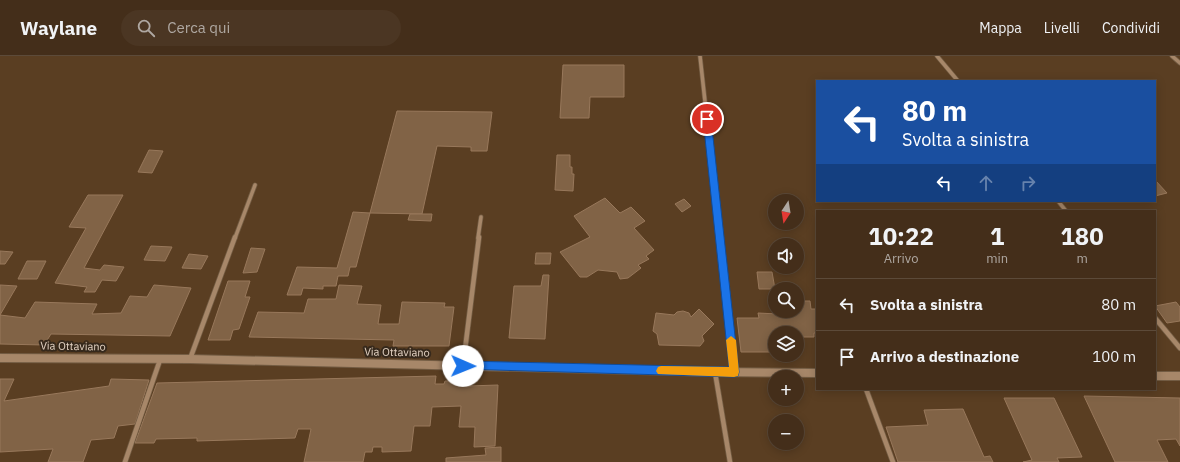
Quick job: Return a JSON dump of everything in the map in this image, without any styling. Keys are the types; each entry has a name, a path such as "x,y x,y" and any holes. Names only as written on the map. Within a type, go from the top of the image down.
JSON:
{"main road":[{"name":"Via Ottaviano","path":"0,358 190,359 715,372 816,373"},
{"path":"1156,376 1180,376"}],"street":[{"path":"700,56 734,372"},
{"path":"937,56 957,80"},
{"path":"1172,56 1180,63"},
{"path":"190,359 255,185"},
{"path":"1059,202 1065,210"},
{"path":"463,366 481,218"},
{"path":"1156,319 1180,348"},
{"path":"125,462 160,360"},
{"path":"715,372 730,462"},
{"path":"866,390 893,462"}],"building":[{"path":"563,65 624,65 624,97 590,97 589,118 560,118"},
{"path":"397,111 492,112 487,151 471,151 471,147 437,146 422,214 370,213"},
{"path":"149,150 163,151 152,173 138,172"},
{"path":"557,155 570,155 570,167 572,167 572,174 574,174 573,191 555,190"},
{"path":"1156,181 1167,193 1156,196"},
{"path":"88,195 123,195 84,268 100,270 104,265 124,267 116,281 102,280 95,292 84,292 87,287 55,283 86,228 69,227"},
{"path":"605,198 620,213 631,207 645,221 634,228 654,250 646,256 649,259 638,265 641,268 628,278 620,279 617,272 598,270 587,277 580,277 560,252 590,237 574,216"},
{"path":"684,199 691,206 682,212 675,204"},
{"path":"353,212 370,213 356,267 350,267 348,276 338,276 336,286 323,286 323,289 303,288 301,295 287,295 297,267 337,268"},
{"path":"410,214 432,214 431,221 408,220"},
{"path":"151,246 172,247 165,261 144,260"},
{"path":"251,248 265,249 257,272 243,273"},
{"path":"0,251 13,252 5,264 0,264"},
{"path":"536,253 551,253 550,264 535,264"},
{"path":"189,254 208,256 201,269 182,268"},
{"path":"27,261 46,261 37,279 18,279"},
{"path":"757,272 768,272 768,274 772,274 774,282 768,282 768,289 759,289"},
{"path":"543,275 549,275 545,339 509,338 514,286 541,286"},
{"path":"228,281 250,281 245,297 250,297 239,329 233,330 230,340 208,340"},
{"path":"0,285 17,286 0,315"},
{"path":"154,285 191,288 170,336 51,334 44,345 0,344 0,315 25,318 35,302 97,304 92,314 121,313 130,296 147,297"},
{"path":"339,285 362,286 357,304 381,305 378,324 399,324 402,302 445,303 444,307 454,307 449,346 393,346 394,340 249,337 258,312 304,313 308,299 336,299"},
{"path":"804,301 810,301 811,309 816,309 816,333 814,333 814,337 804,337 804,326 768,326 768,352 741,352 737,318 759,318 758,313 768,314 768,318 804,318"},
{"path":"1176,302 1180,307 1180,321 1167,323 1156,306"},
{"path":"699,309 714,324 702,336 704,341 700,346 659,345 657,334 653,331 656,313 674,315 677,312 683,311 689,313 691,317"},
{"path":"436,376 435,384 444,384 445,381 468,381 468,386 498,385 495,446 474,447 475,427 459,427 461,406 432,407 430,426 414,426 411,451 382,452 382,447 373,447 372,452 365,452 363,462 304,462 311,429 298,429 295,438 197,441 197,438 156,439 154,443 135,443 157,383"},
{"path":"0,379 14,379 4,401 109,386 111,379 149,380 135,424 118,426 114,438 91,440 83,462 48,462 53,449 0,452"},
{"path":"1084,396 1180,398 1180,446 1176,439 1157,440 1168,462 1115,462"},
{"path":"1004,398 1054,398 1082,457 1057,458 1059,462 1023,462 1032,460"},
{"path":"963,409 984,457 990,456 993,462 898,462 886,427 928,425 924,410"},
{"path":"501,447 501,462 446,462 446,458 486,455 485,448"}],"slow traffic":[{"path":"661,371 734,372 731,340"}],"route":[{"path":"463,366 734,372 707,119"}]}
